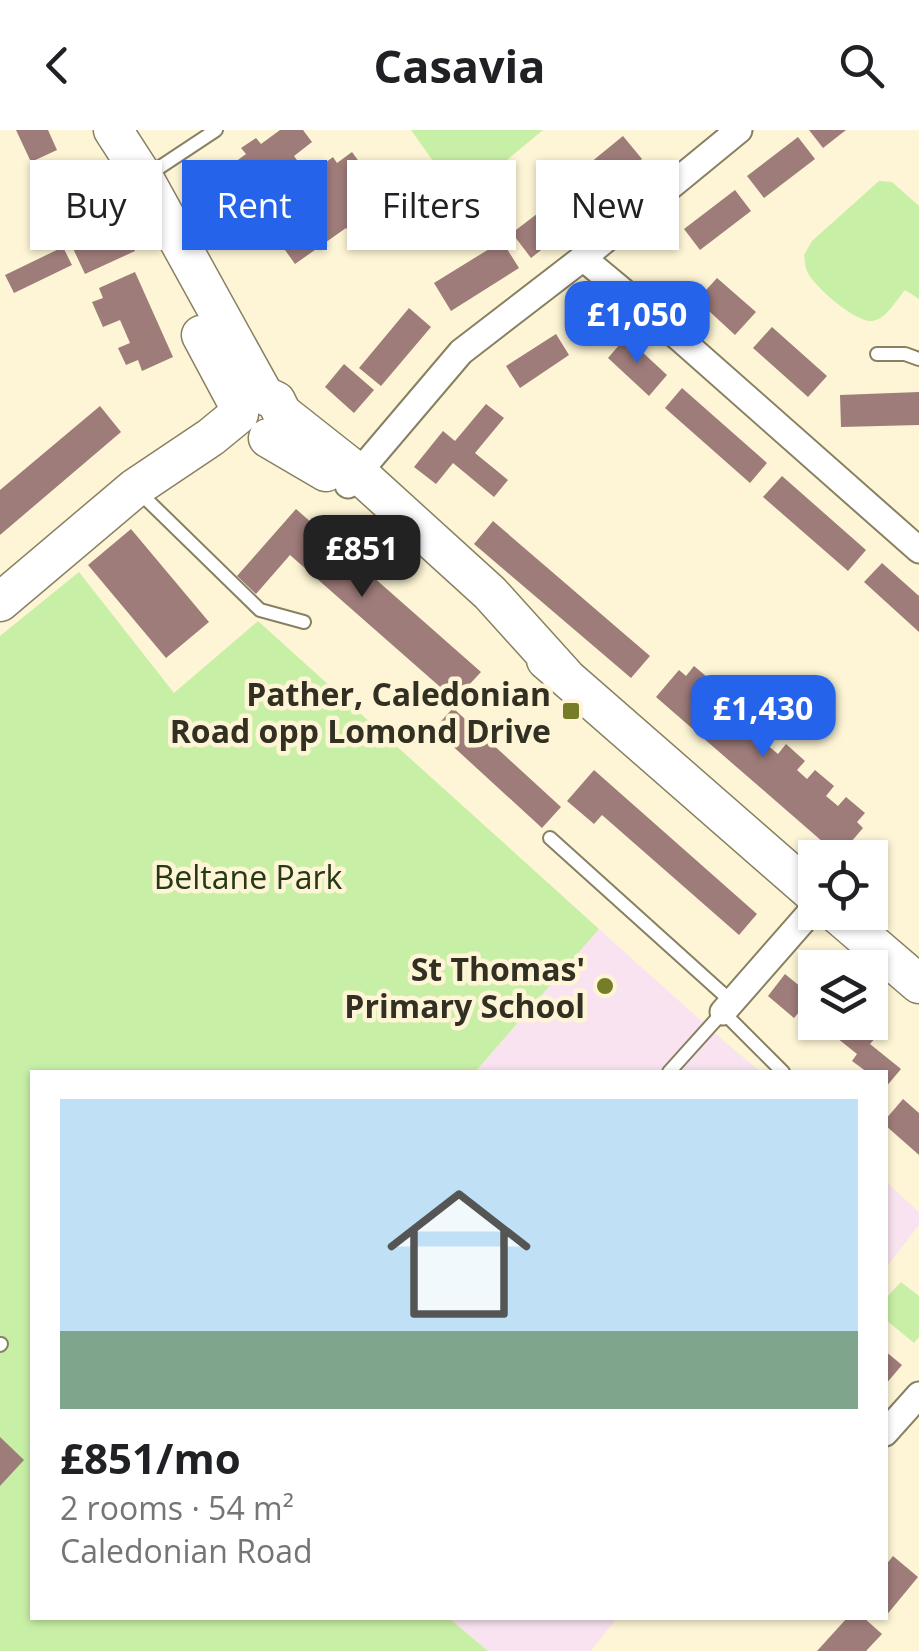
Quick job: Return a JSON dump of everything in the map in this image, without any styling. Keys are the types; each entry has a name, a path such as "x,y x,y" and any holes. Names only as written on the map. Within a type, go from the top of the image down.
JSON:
{"main road":[{"path":"99,130 259,418 352,479 490,593 565,676 798,880"},
{"path":"113,130 132,160"},
{"path":"162,216 259,418"},
{"path":"0,602 135,488 211,438 259,418"},
{"path":"856,930 919,984"}],"street":[{"path":"352,479 461,352 739,130"},
{"path":"583,258 919,550"},
{"path":"728,1007 798,927"},
{"path":"888,1430 919,1395"}],"lane":[{"path":"162,166 216,130"},
{"path":"877,354 905,354 919,359"},
{"path":"135,488 260,610 304,622"},
{"path":"550,838 728,1007 781,1070"},
{"path":"671,1070 728,1007"}],"shaded area":[{"name":"St Thomas' Primary School","path":"599,929 759,1070 477,1070"},
{"path":"888,1184 919,1212 919,1225 888,1265"},
{"path":"451,1620 615,1620 591,1651 488,1651"}],"green space":[{"path":"411,130 543,130 507,160 432,160"},
{"path":"879,181 892,182 919,206 919,299 905,290 885,314 870,321 844,309 825,293 807,271 804,255 812,241"},
{"name":"Beltane Park","path":"79,572 174,693 258,621 599,929 477,1070 30,1070 30,1620 451,1620 488,1651 0,1651 0,636"},
{"path":"901,1282 919,1296 919,1337 914,1343 888,1321 888,1296"}],"building":[{"path":"16,130 48,130 57,150 30,160"},
{"path":"280,130 303,130 312,142 294,156 297,160 238,160 246,154 241,148 256,138 261,144"},
{"path":"809,130 846,130 823,148"},
{"path":"623,136 642,159 641,160 594,160"},
{"path":"798,137 815,159 764,198 747,176"},
{"path":"352,152 358,160 347,160 346,228 327,241 327,161 333,157 337,163"},
{"path":"735,190 751,211 700,250 684,229"},
{"path":"536,215 536,250 541,250 531,258 516,238 516,230"},
{"path":"57,250 64,250 72,265 14,293 5,275"},
{"path":"74,250 135,250 135,251 85,274"},
{"path":"285,250 315,250 295,264"},
{"path":"487,250 508,250 519,268 451,311 434,283"},
{"path":"135,272 173,357 142,371 138,360 126,365 118,348 130,343 120,320 103,327 92,302 103,298 99,288"},
{"path":"717,278 756,312 735,335 697,300"},
{"path":"409,308 431,327 381,386 359,368"},
{"path":"772,327 827,376 808,397 753,348"},
{"path":"556,334 569,355 520,388 506,366"},
{"path":"626,337 667,375 649,396 608,358"},
{"path":"344,364 374,390 354,413 325,387"},
{"path":"682,388 767,463 750,483 665,408"},
{"path":"919,392 919,425 841,427 840,395"},
{"path":"486,404 504,418 475,453 508,480 494,497 453,463 436,484 414,467 443,431 455,441"},
{"path":"100,406 121,432 0,535 0,490"},
{"path":"782,476 866,550 848,571 763,497"},
{"path":"296,509 481,672 455,700 290,555 256,594 237,576"},
{"path":"493,521 650,656 631,678 474,544"},
{"path":"131,529 209,622 166,658 88,565"},
{"path":"882,563 919,596 919,632 864,582"},
{"path":"694,666 713,682 705,692 717,703 725,693 744,709 736,719 748,729 757,719 775,735 767,745 778,754 786,744 805,761 797,770 807,779 815,770 834,786 826,796 838,806 846,797 865,813 857,822 863,828 853,840 821,840 656,697 679,670 686,676"},
{"path":"453,708 561,807 542,828 434,729"},
{"path":"594,770 757,914 739,935 602,815 594,824 567,801"},
{"path":"785,974 798,985 798,1013 794,1018 768,996"},
{"path":"840,1040 874,1040 870,1044 901,1069 888,1084 888,1070 864,1070 852,1061 857,1054"},
{"path":"903,1099 919,1113 919,1155 888,1128 888,1116"},
{"path":"888,1353 902,1365 888,1381"},
{"path":"0,1437 24,1460 0,1486"},
{"path":"893,1556 918,1577 888,1613 888,1562"},
{"path":"845,1620 866,1620 882,1634 866,1651 817,1651"}],"place":[{"name":"Pather, Caledonian Road opp Lomond Drive","path":"571,711"},
{"name":"St Thomas' Primary School","path":"605,986"}]}
